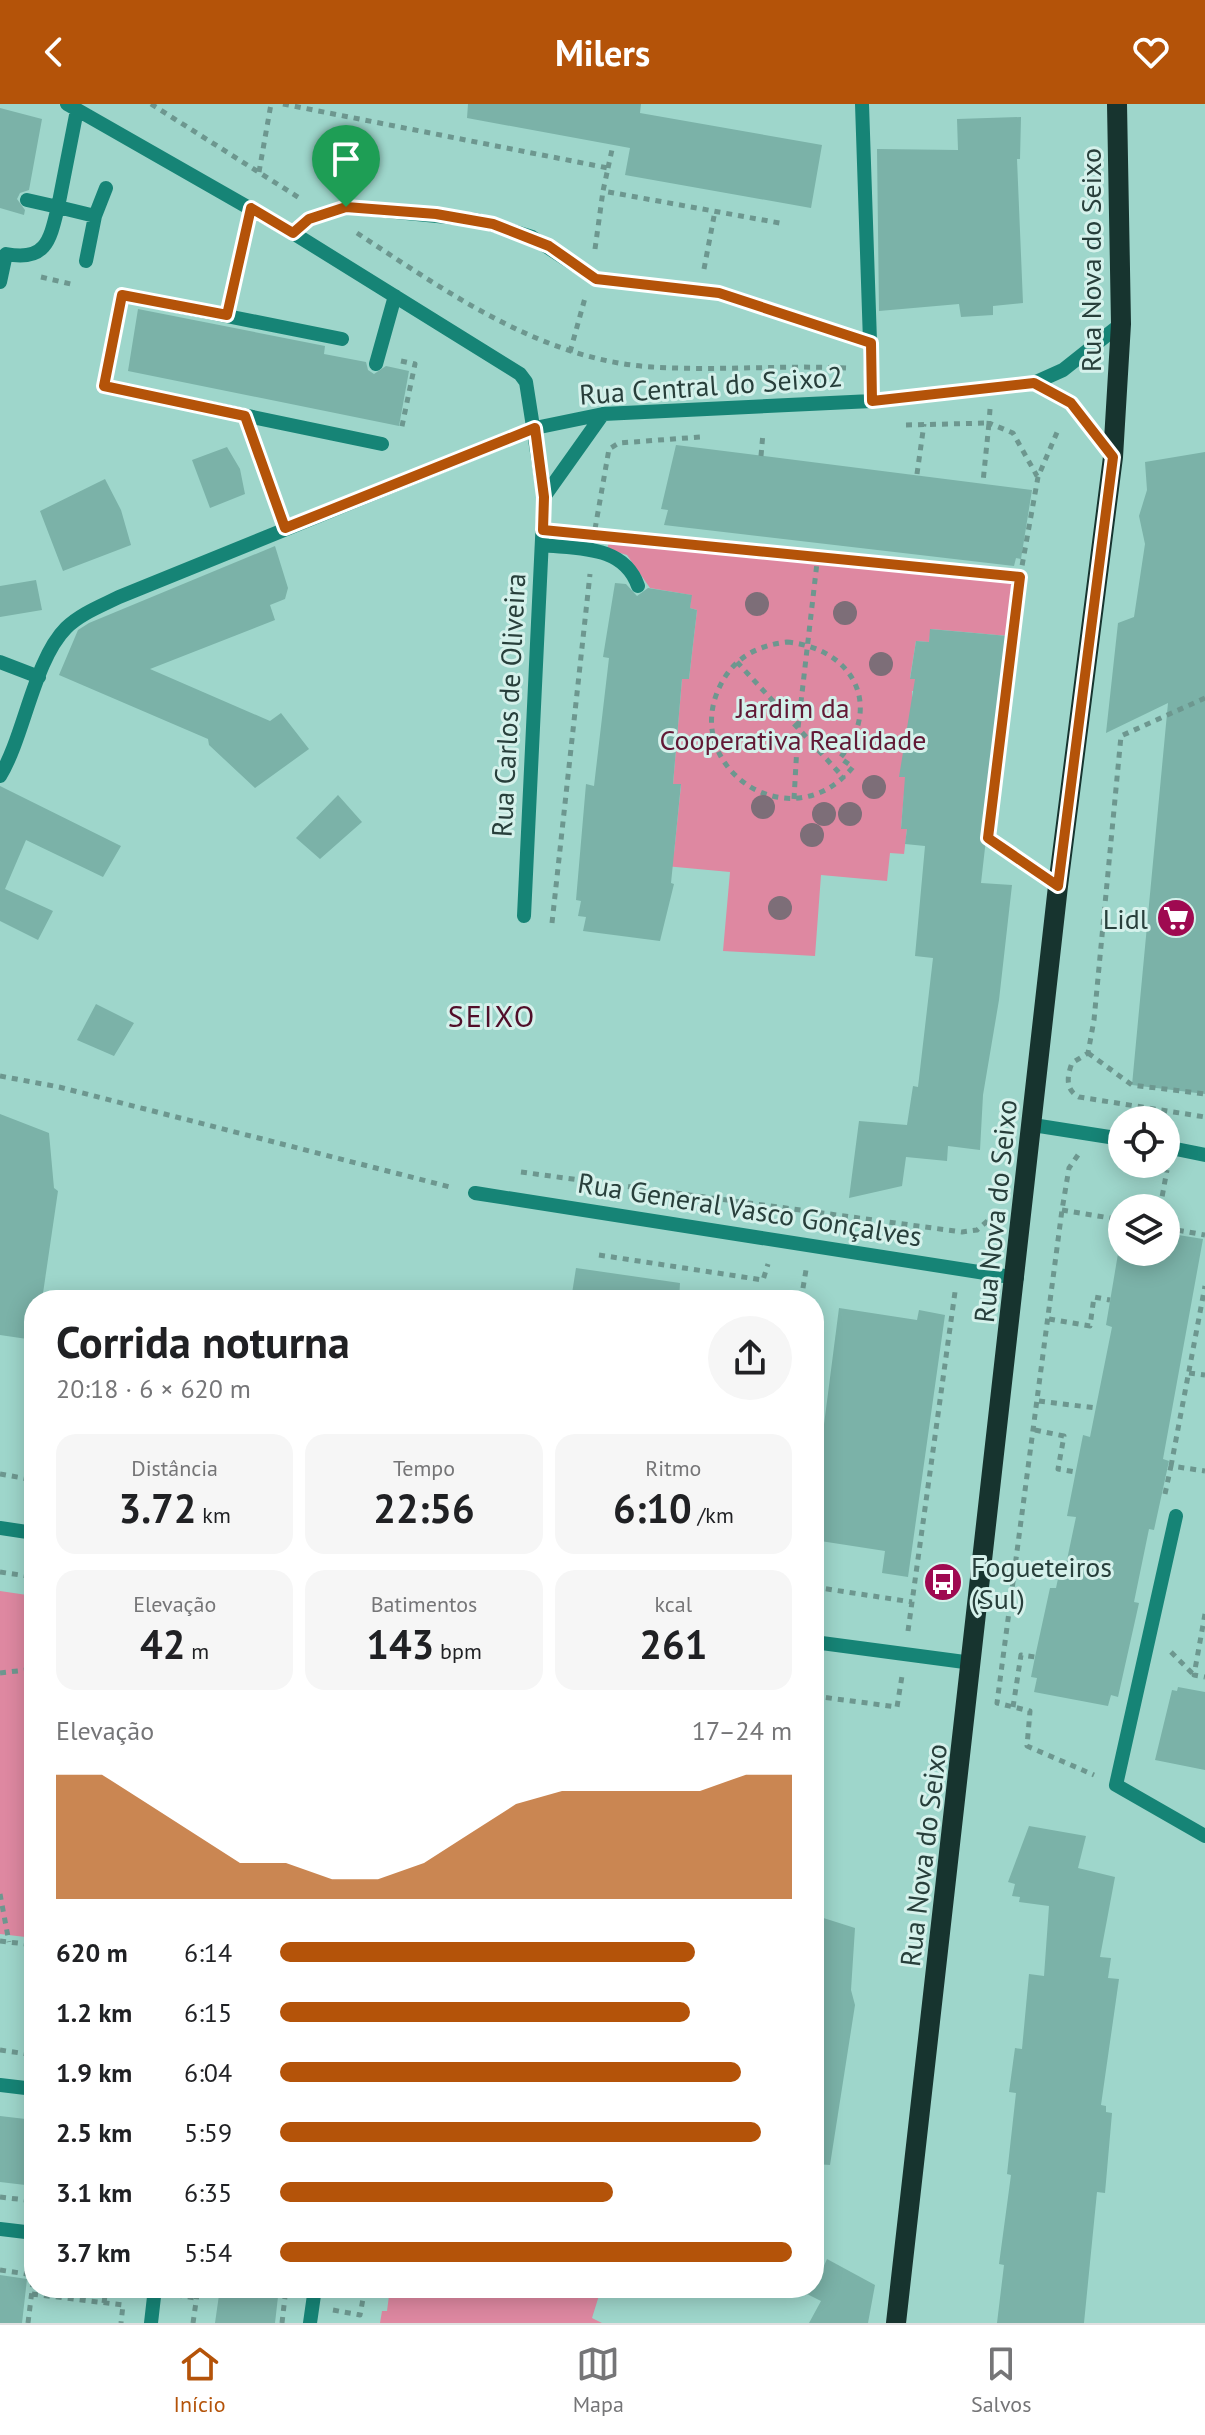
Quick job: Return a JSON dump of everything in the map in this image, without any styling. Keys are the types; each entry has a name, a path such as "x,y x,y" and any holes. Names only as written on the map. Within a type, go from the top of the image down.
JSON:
{"main road":[{"name":"Rua Nova do Seixo","path":"896,2323 1017,1278 1058,886 1113,457 1121,324 1117,104"}],"street":[{"path":"862,104 872,401"},
{"path":"1,275 6,254 22,258 36,254 46,245 58,207 72,107"},
{"name":"Rua Carlos de Oliveira","path":"72,107 251,208 395,296 520,374 529,390 544,497 524,916"},
{"path":"86,261 95,216 106,188"},
{"path":"27,200 95,216"},
{"path":"293,233 324,213 362,207 493,224 540,241 591,276 610,281 701,290 751,302 871,343"},
{"path":"227,315 251,208"},
{"path":"342,339 122,295 104,386 382,444"},
{"path":"376,364 395,296"},
{"name":"Rua Central do Seixo2","path":"0,776 39,677 63,631 77,618 119,597 285,528 535,428 603,414 872,401 1034,383 1063,370 1121,324"},
{"path":"1034,383 1071,403 1113,457"},
{"path":"544,497 603,414"},
{"path":"245,416 285,528"},
{"path":"542,545 592,551 621,559 629,567 638,586"},
{"path":"0,662 39,677"},
{"path":"1033,1125 1108,1137"},
{"path":"1180,1150 1205,1155"},
{"name":"Rua General Vasco Gonçalves","path":"475,1193 1017,1278"},
{"path":"1176,1516 1116,1785 1205,1836"},
{"path":"0,1528 24,1532"},
{"path":"824,1643 972,1663"},
{"path":"0,2085 24,2088"},
{"path":"0,2229 24,2232"},
{"path":"151,2323 154,2298"},
{"path":"310,2323 314,2298"}],"path":[{"path":"151,104 471,306 570,352 652,367 802,366 871,370"},
{"path":"259,172 271,104"},
{"path":"283,104 608,168"},
{"path":"570,352 591,276 613,145"},
{"path":"603,191 785,224"},
{"path":"701,290 715,211"},
{"path":"1,275 77,285"},
{"path":"983,482 992,389"},
{"path":"894,425 989,423 1013,433 1038,477"},
{"path":"917,474 924,424"},
{"path":"1058,430 1038,477 1020,577 988,838 1058,886"},
{"path":"748,434 778,432"},
{"path":"761,456 763,433"},
{"path":"552,923 592,551 609,449 619,443 701,437"},
{"path":"624,537 818,554 1020,577"},
{"path":"794,799 806,643 818,554"},
{"path":"806,643 835,657 856,686 860,710 858,733 840,758 853,767 829,789 794,799 769,797 747,786 729,769 717,748 712,724 715,696 737,662 766,645 806,643"},
{"path":"737,662 844,778"},
{"path":"1088,1053 1105,917 1121,736 1205,698"},
{"path":"1031,885 1033,869"},
{"path":"1088,1053 1132,1085 1205,1094"},
{"path":"1088,1053 1075,1059 1068,1071 1067,1080 1073,1094 1205,1117"},
{"path":"0,1076 59,1087 475,1193"},
{"path":"1087,1155 1078,1154 1072,1160 1062,1210 997,1703 1030,1711 1027,1746 1116,1785"},
{"path":"521,1172 962,1232 988,1224 994,1214"},
{"path":"1062,1210 1108,1218"},
{"path":"1180,1231 1205,1235"},
{"path":"599,1255 763,1280 766,1264 779,1266"},
{"path":"792,1268 806,1270 803,1290"},
{"path":"1171,1466 1205,1286"},
{"path":"824,1589 912,1602 954,1294"},
{"path":"1049,1319 1090,1326 1094,1297 1110,1300"},
{"path":"1189,1373 1205,1375"},
{"path":"1039,1401 1096,1408"},
{"path":"1035,1430 1064,1436 1058,1469 1076,1472"},
{"path":"0,1474 24,1478"},
{"path":"0,1572 24,1576"},
{"path":"1205,1614 1194,1675 1205,1677"},
{"path":"1013,1707 1021,1655 1035,1657"},
{"path":"0,1673 24,1670"},
{"path":"0,1894 9,1942"},
{"path":"0,1941 24,1944"},
{"path":"0,2050 24,2054"},
{"path":"0,2197 24,2200"},
{"path":"0,2270 24,2274"},
{"path":"28,2323 31,2298"},
{"path":"64,2298 123,2305 121,2323"},
{"path":"104,2303 105,2298"},
{"path":"193,2323 197,2298"},
{"path":"282,2323 285,2298"},
{"path":"360,2315 363,2298"}],"green space":[{"name":"Jardim da Cooperativa Realidade","path":"610,539 1015,579 1008,636 931,629 929,642 916,641 910,678 922,680 921,691 912,691 914,777 904,794 901,828 907,829 904,854 890,853 887,881 821,875 815,956 723,951 730,872 665,866 674,853 681,785 673,784 682,679 689,679 697,610 690,608 691,595 650,588 627,555 607,549"},
{"path":"0,1591 24,1595 24,1937 0,1934"},
{"path":"389,2298 598,2298 592,2318 602,2323 380,2323 382,2311 387,2311"}],"building":[{"path":"468,104 641,104 640,113 822,145 811,208 625,175 630,148 467,118"},
{"path":"0,108 42,119 29,190 20,193 17,199 25,210 24,215 0,208"},
{"path":"1021,117 1020,159 1017,159 1023,303 993,306 993,315 961,317 959,304 879,311 877,149 958,150 957,119"},
{"path":"138,309 325,346 324,354 366,362 368,370 374,374 386,366 409,371 399,426 128,371"},
{"path":"676,445 1032,490 1021,559 1016,558 1014,566 664,525 668,510 661,509"},
{"path":"227,447 240,469 245,494 210,508 192,460"},
{"path":"1205,452 1205,1094 1132,1085 1168,703 1106,733 1118,623 1134,617 1145,544 1139,516 1147,490 1145,462"},
{"path":"105,479 121,510 131,545 63,571 40,511"},
{"path":"275,546 288,588 285,599 270,605 275,620 150,669 270,721 281,713 309,749 255,788 209,745 208,739 59,675 78,630 89,623"},
{"path":"36,580 42,610 0,617 0,586"},
{"path":"615,583 626,584 637,596 648,588 692,595 690,608 697,610 689,679 682,679 673,784 681,784 671,883 674,884 660,941 583,931 586,917 578,916 581,901 576,900 586,784 594,786 609,658 603,657"},
{"path":"930,629 1008,636 995,724 999,725 981,883 1012,885 999,1000 983,1095 980,1150 948,1146 947,1161 906,1157 902,1186 849,1198 859,1121 907,1125 913,1086 918,1087 933,958 915,956 925,846 905,844 907,829 901,829 905,777 899,777 915,679 910,679 916,641 929,642"},
{"path":"0,786 121,846 103,877 26,840 5,889 53,911 38,940 0,921"},
{"path":"338,795 362,822 320,859 296,838"},
{"path":"96,1004 134,1023 114,1056 77,1040"},
{"path":"0,1114 49,1133 54,1188 58,1191 43,1290 24,1290 24,1339 0,1335"},
{"path":"1180,1235 1203,1239 1163,1459 1169,1461 1154,1530 1149,1529 1134,1602 1139,1603 1118,1697 1111,1695 1108,1706 1034,1692 1037,1678 1031,1677 1050,1588 1056,1588 1059,1574 1064,1574 1076,1517 1067,1516 1083,1435 1090,1437 1112,1327 1106,1325 1116,1266 1180,1266"},
{"path":"576,1268 680,1283 680,1290 573,1290"},
{"path":"839,1308 917,1320 919,1310 945,1315 908,1577 882,1573 885,1551 824,1542 824,1424"},
{"path":"1178,1687 1205,1692 1205,1770 1155,1760 1172,1690 1177,1691"},
{"path":"1029,1826 1086,1836 1078,1868 1115,1877 1100,1957 1111,1958 1108,1978 1119,1979 1101,2105 1106,2106 1106,2112 1112,2113 1105,2193 1097,2192 1084,2323 997,2323 1004,2265 999,2264 1011,2175 1007,2174 1016,2093 1009,2092 1015,2048 1022,2049 1029,1974 1044,1976 1049,1906 1019,1902 1020,1897 1012,1896 1015,1884 1008,1882"},
{"path":"824,1918 855,1928 851,1990 855,2005 830,2165 824,2165"},
{"path":"0,2116 24,2119 24,2185 0,2182"},
{"path":"827,2259 875,2285 868,2323 809,2323 821,2301 815,2298 824,2298 824,2266"},
{"path":"0,2275 24,2279 22,2323 0,2323"},
{"path":"219,2298 278,2298 275,2323 215,2323"}],"place":[{"name":"Lidl","path":"1176,918"},
{"name":"Fogueteiros (Sul)","path":"943,1582"}],"district":[{"name":"SEIXO","path":"492,1015"}],"route":[{"path":"346,207 436,214 493,224 549,246 596,279 719,293 871,343 872,401 1034,383 1062,395 1071,403 1113,457 1058,886 988,838 1020,577 818,554 543,530 544,497 535,428 285,528 245,416 104,386 122,295 227,315 251,208 293,233 309,219 346,207"}]}
